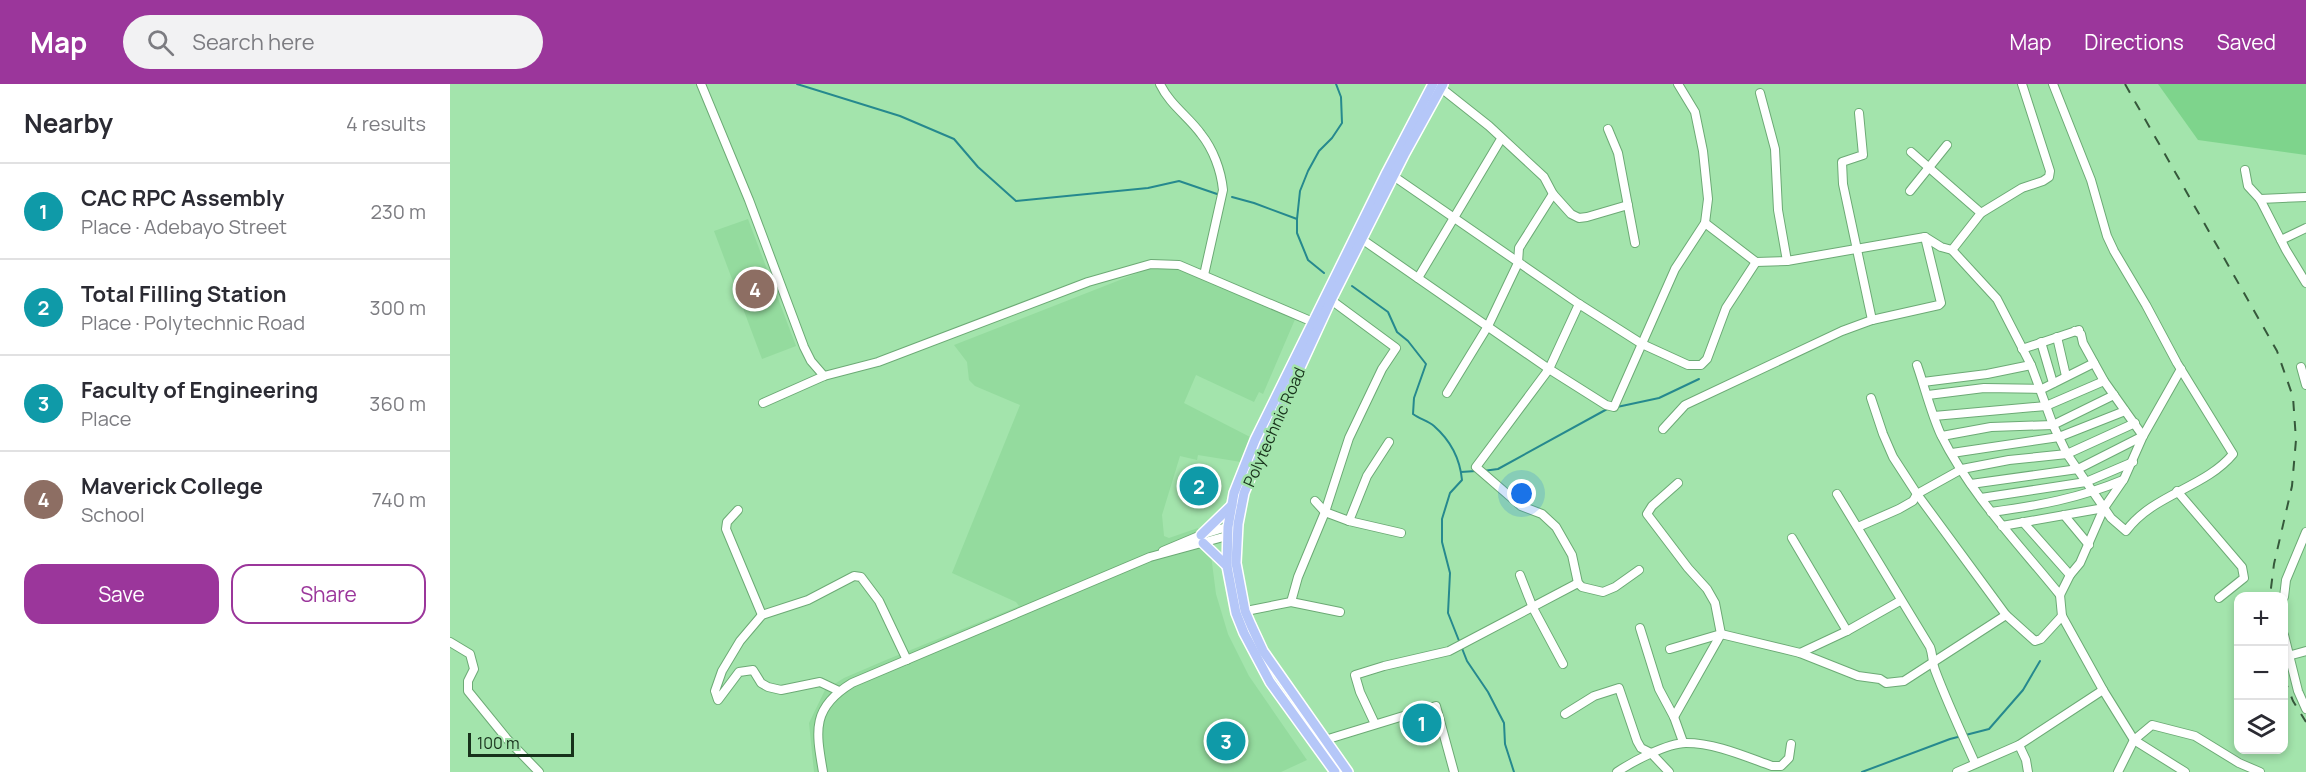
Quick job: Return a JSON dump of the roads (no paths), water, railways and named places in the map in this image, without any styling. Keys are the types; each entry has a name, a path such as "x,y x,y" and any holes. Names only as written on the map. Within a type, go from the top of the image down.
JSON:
{"main road":[{"name":"Polytechnic Road","path":"1335,772 1262,669 1227,566 1233,529 1244,493 1323,310 1390,174 1439,85"},
{"name":"Polytechnic Road","path":"1345,771 1263,651 1241,612 1232,505 1238,481 1312,322 1332,300 1363,240 1390,174"},
{"path":"1227,566 1202,539 1232,505"}],"street":[{"path":"701,84 749,200 797,330 811,361 824,376"},
{"path":"1160,84 1174,107 1202,134 1221,177 1223,190 1204,275"},
{"path":"1363,240 1549,369 1606,405 1614,407 1675,269 1705,223 1708,199 1701,141 1695,112 1678,84"},
{"path":"1952,250 1981,213 2022,188 2049,177 2050,171 2022,84"},
{"path":"1705,223 1756,262 1787,261 1925,237 1941,247 1952,250 1997,299 2042,389 2046,406 2067,454 2111,518 2126,531 2140,515 2177,491 2219,469 2233,454 2181,369 2107,236 2091,180 2053,84"},
{"path":"1439,85 1479,117 1544,177 1553,194 1571,214 1579,218 1628,206"},
{"path":"1760,93 1775,149 1779,210 1787,261"},
{"path":"1859,113 1863,154 1842,162 1843,184 1872,321"},
{"path":"1608,129 1618,153 1635,243"},
{"path":"1418,278 1501,139"},
{"path":"1910,191 1947,145"},
{"path":"1911,152 1981,213"},
{"path":"2245,171 2248,186 2260,199 2306,283"},
{"path":"1390,174 1579,304 1642,344 1688,365 1701,365 1707,359 1726,308 1756,262"},
{"path":"1447,393 1488,326 1518,263 1519,248 1553,194"},
{"path":"2260,199 2306,197"},
{"path":"2281,240 2306,228"},
{"path":"1662,429 1685,405 1833,335 1872,321 1941,304 1925,237"},
{"path":"763,403 824,376 878,362 1088,282 1151,264 1172,263 1312,322"},
{"path":"1291,602 1298,577 1325,512 1349,438 1382,369 1396,348 1332,300"},
{"path":"1579,304 1549,369 1476,467 1521,506 1542,514 1556,527 1572,555 1578,583 1590,590 1603,592 1615,587 1639,570"},
{"path":"2022,349 2078,330 2104,381 2143,436"},
{"path":"2057,337 2066,376"},
{"path":"2041,342 2053,383"},
{"path":"1928,395 1984,388 2042,389 2094,363"},
{"path":"1917,365 1942,436 1971,484 2002,526 2060,595"},
{"path":"1923,382 1988,374 2031,365"},
{"path":"2301,367 2306,385"},
{"path":"2181,369 2143,436 2124,480 2104,508 2080,563 2070,575 2060,595 2062,616 2134,740 2184,772"},
{"path":"1934,416 2046,406 2104,381"},
{"path":"1942,436 1991,427 2053,424 2114,395"},
{"path":"1871,398 1882,434 1893,457 1917,494 2006,615 2035,641 2041,639 2062,616"},
{"path":"1952,453 2059,437 2125,411"},
{"path":"1858,527 1899,509 1912,501 1917,494 1962,469 2009,460 2067,454 2135,423"},
{"path":"1971,484 2078,469 2143,436"},
{"path":"1349,521 1367,476 1389,442"},
{"path":"1981,498 2086,482 2133,462"},
{"path":"1991,512 2040,505 2093,492 2124,480"},
{"path":"1674,717 1721,634 1715,603 1707,589 1647,514 1678,483"},
{"path":"2177,491 2242,567 2244,578 2219,598"},
{"path":"1837,494 1930,647 1933,654 1932,663 1975,763"},
{"path":"1315,501 1325,512 1349,521 1401,533"},
{"path":"2002,526 2104,508"},
{"path":"738,510 727,522 726,529 762,615"},
{"path":"2064,515 2089,545"},
{"path":"2023,522 2070,575"},
{"path":"823,772 817,743 818,722 824,709 839,691 873,673 1070,590 1156,555 1233,529"},
{"path":"2284,592 2286,580 2306,532"},
{"path":"1792,538 1847,632"},
{"path":"1520,575 1533,608 1563,664"},
{"path":"839,691 820,682 781,690 768,687 761,682 753,670 739,672 718,700 715,691 722,671 740,641 762,615 808,600 854,576 861,577 879,601 907,660"},
{"path":"1375,724 1355,675 1449,651 1578,583"},
{"path":"1800,653 1847,632 1900,601"},
{"path":"1241,612 1291,602 1340,612"},
{"path":"1670,649 1721,634 1800,653 1858,676 1892,684 1904,681 2006,615"},
{"path":"1640,628 1659,689 1674,717 1683,742"},
{"path":"450,642 470,654 474,669 468,681 468,690 507,739 539,772"},
{"path":"2306,651 2288,656 2298,692 2306,709"},
{"path":"1565,714 1594,696 1619,688 1641,748 1652,753 1669,772"},
{"path":"1957,772 2019,745 2103,690"},
{"path":"1325,740 1436,706 1454,772"},
{"path":"2118,772 2134,740 2152,725 2195,736 2239,763 2260,772"},
{"path":"1617,772 1638,759 1683,742 1714,746 1771,769 1785,763 1789,758 1791,744"},
{"path":"2019,745 2026,760 2028,772"}],"waterway":[{"path":"797,84 900,116 954,139 978,167 1016,201 1148,188 1179,181 1217,194"},
{"path":"1324,273 1308,260 1297,233 1297,219 1300,191 1308,171 1319,151 1342,123 1341,97 1336,84"},
{"path":"1232,197 1297,219"},
{"path":"1352,286 1388,312 1397,332 1408,341 1426,364 1414,398 1413,414 1432,424 1445,437 1456,457 1462,480 1450,493 1442,519 1442,542 1450,573 1448,613 1467,661 1488,692 1504,723 1505,744 1514,772"},
{"path":"1617,407 1659,398 1699,379"},
{"path":"1483,471 1498,469 1609,408"},
{"path":"1461,472 1476,471"},
{"path":"1862,772 1950,739 1989,729 2023,690 2040,661"}],"railway":[{"path":"2125,84 2277,351 2293,397 2296,440 2292,486 2274,564 2270,592"},
{"path":"2288,688 2306,722"}],"place":[{"name":"Maverick College","path":"755,289"},
{"name":"Total Filling Station","path":"1199,486"},
{"name":"CAC RPC Assembly","path":"1422,723"},
{"name":"Faculty of Engineering","path":"1226,741"}]}
